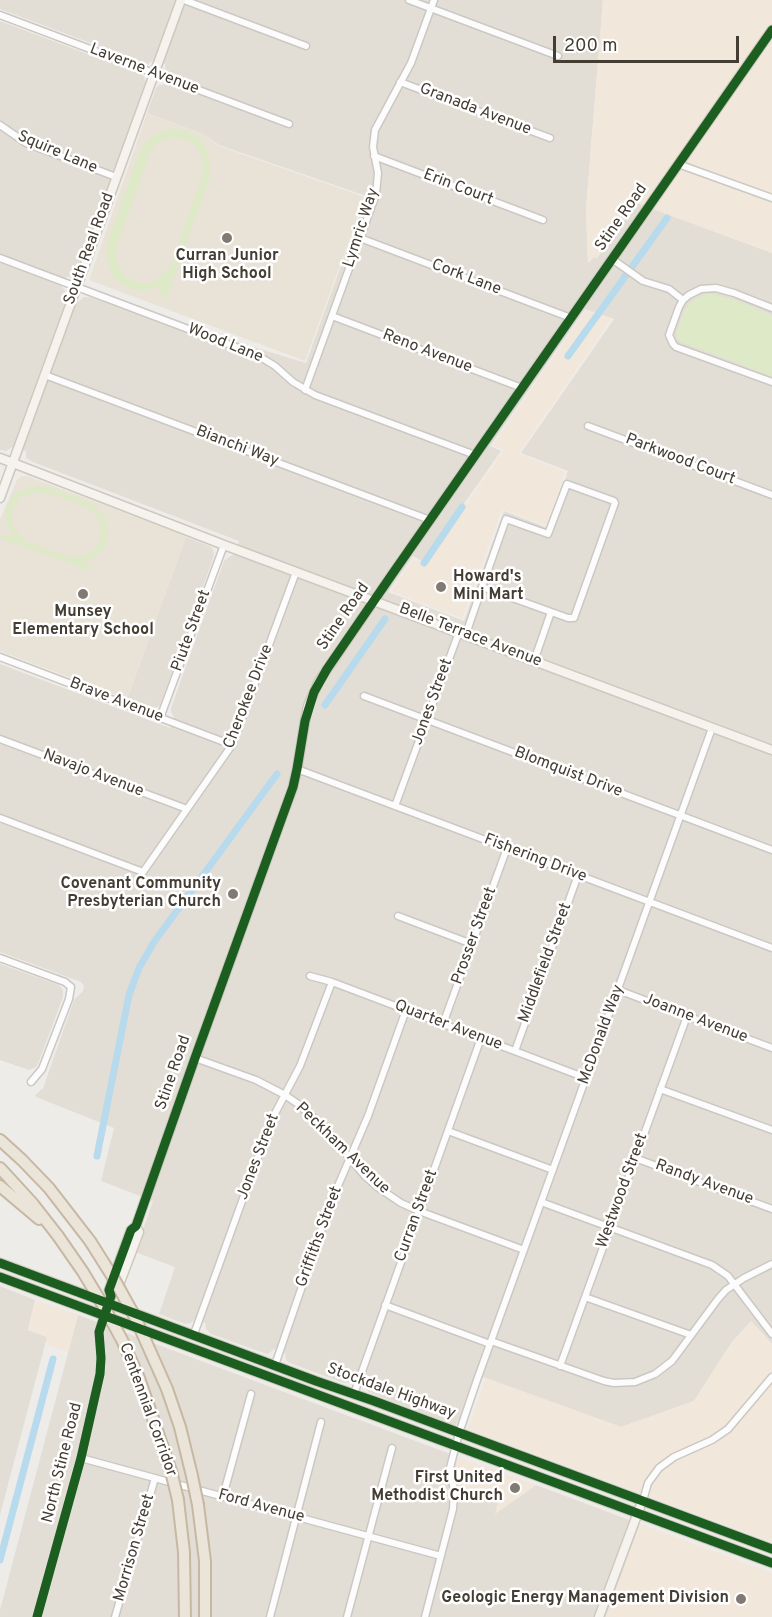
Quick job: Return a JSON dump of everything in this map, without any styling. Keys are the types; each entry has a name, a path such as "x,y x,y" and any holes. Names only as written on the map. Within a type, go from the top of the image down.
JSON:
{"highway":[{"path":"0,1131 49,1188"},
{"name":"Centennial Corridor","path":"0,1140 49,1188 90,1241 135,1317 167,1389 182,1437 198,1505 205,1561 205,1617"},
{"name":"Centennial Corridor","path":"0,1168 33,1204 56,1234 99,1299 122,1340 139,1378 171,1470 178,1500 185,1562 185,1617"},
{"path":"0,1186 56,1234"}],"street":[{"path":"182,0 306,46"},
{"name":"South Real Road","path":"0,498 182,0"},
{"path":"409,0 558,56"},
{"name":"Lymric Way","path":"305,390 376,194 378,173 373,147 375,130 411,63 434,0"},
{"name":"Laverne Avenue","path":"0,15 289,124"},
{"name":"Stine Road","path":"109,1299 116,1292 139,1232 136,1226 293,787 305,721 314,692 374,600 772,30"},
{"name":"Granada Avenue","path":"400,82 550,138"},
{"name":"Squire Lane","path":"0,125 26,143 116,177"},
{"name":"Erin Court","path":"374,156 543,220"},
{"path":"678,164 772,198"},
{"name":"Cork Lane","path":"360,238 571,318"},
{"name":"Wood Lane","path":"0,258 257,355 305,390 475,455"},
{"path":"612,259 649,283 669,289 683,300"},
{"path":"772,308 716,288 701,289 683,300 669,335 676,347 772,382"},
{"name":"Reno Avenue","path":"332,316 522,388"},
{"name":"Bianchi Way","path":"45,375 430,520"},
{"name":"Parkwood Court","path":"588,426 772,495"},
{"name":"Belle Terrace Avenue","path":"0,458 296,572 772,749"},
{"name":"Jones Street","path":"396,806 427,720 482,587 506,519 548,534 567,484 612,499 615,503 574,618 551,612"},
{"name":"Piute Street","path":"160,717 224,544"},
{"name":"Cherokee Drive","path":"0,818 143,872 232,745 296,572"},
{"path":"482,587 551,612 534,661"},
{"name":"Brave Avenue","path":"0,657 232,745"},
{"name":"Blomquist Drive","path":"364,696 772,850"},
{"name":"McDonald Way","path":"425,1617 453,1509 454,1491 450,1468 457,1440 490,1342 712,728"},
{"name":"Navajo Avenue","path":"0,739 187,809"},
{"name":"Fishering Drive","path":"297,769 772,948"},
{"name":"Prosser Street","path":"443,1024 507,848"},
{"name":"Middlefield Street","path":"515,1051 578,875"},
{"path":"398,916 472,944"},
{"path":"0,958 65,982 71,987 69,999 42,1069 32,1082"},
{"name":"Quarter Avenue","path":"310,976 332,982 586,1078"},
{"name":"Jones Street","path":"194,1335 271,1121 306,1053 332,982"},
{"name":"Joanne Avenue","path":"618,990 772,1048"},
{"name":"Griffiths Street","path":"275,1365 332,1202 368,1116 406,1010"},
{"name":"Westwood Street","path":"560,1366 687,1016"},
{"name":"Curran Street","path":"354,1394 481,1038"},
{"name":"Peckham Avenue","path":"195,1058 256,1080 298,1104 322,1125 376,1186 400,1203 524,1250"},
{"path":"660,1089 772,1130"},
{"path":"448,1131 553,1170"},
{"name":"Randy Avenue","path":"635,1158 772,1209"},
{"path":"541,1202 712,1265 735,1284 772,1334"},
{"name":"Stockdale Highway","path":"0,1263 109,1299 194,1335 354,1394 457,1440 640,1507 772,1563"},
{"path":"385,1305 604,1382 635,1382 646,1379 672,1361 718,1299 735,1284 772,1264"},
{"path":"0,1269 18,1269"},
{"name":"Stockdale Highway","path":"0,1277 640,1507 772,1548"},
{"path":"585,1297 691,1335"},
{"path":"104,1315 109,1299"},
{"name":"North Stine Road","path":"37,1617 81,1458 100,1374 99,1332 104,1315"},
{"path":"599,1617 648,1483 659,1468 674,1457 728,1430 772,1377"},
{"path":"223,1496 251,1394"},
{"path":"270,1617 321,1422"},
{"path":"347,1617 392,1448"},
{"name":"Ford Avenue","path":"81,1458 441,1556"},
{"name":"Morrison Street","path":"115,1617 155,1478"}],"shaded area":[{"path":"0,0 603,0 586,209 588,263 594,257 597,258 637,203 772,253 772,1344 751,1321 732,1342 694,1401 621,1427 483,1377 455,1426 369,1392 364,1387 364,1383 354,1379 344,1383 290,1363 286,1360 285,1353 274,1349 268,1354 264,1353 211,1334 206,1329 205,1323 195,1319 185,1324 159,1314 175,1267 135,1252 153,1201 101,1181 114,1128 35,1095 43,1088 74,1000 83,991 84,986 81,982 0,952 0,664 170,728 174,717 171,708 224,561 236,555 239,541 33,462 26,458 26,451 12,447 7,451 0,450 0,21 141,74 146,82 77,272 74,276 66,277 62,287 68,294 68,298 78,302 84,297 89,297 306,363 366,196 219,145 203,134 147,113 156,88 166,84 169,73 166,71 165,64 155,59 148,64 144,63 0,9","holes":["585,309 614,319 521,453 568,471 548,528 504,511 464,621 388,592 413,556 423,562 501,451 490,446"]},
{"path":"603,0 772,0 772,253 637,203 597,258 594,257 588,263 586,209"},
{"name":"Curran Junior High School","path":"147,113 203,134 219,146 365,197 305,361 89,280"},
{"path":"586,310 611,319 518,454 565,472 546,525 502,509 462,618 391,591 414,559 424,565 504,450 493,445"},
{"name":"Munsey Elementary School","path":"21,476 27,476 186,537 127,699 0,651 0,519 17,480"},
{"path":"186,537 212,548 213,559 160,705 151,709 127,699"},
{"path":"0,964 59,985 63,990 63,997 38,1064 29,1070 0,1060"},
{"path":"0,1286 35,1300 28,1330 47,1337 0,1515"},
{"path":"35,1300 78,1315 68,1352 45,1344 47,1337 28,1330"},
{"path":"78,1315 453,1455 499,1501 496,1513 536,1485 640,1524 606,1617 0,1617"},
{"path":"751,1321 772,1344 772,1542 468,1429 486,1378 621,1427 694,1401 732,1342"},
{"path":"453,1455 536,1485 495,1514 498,1501 462,1489"},
{"path":"640,1524 772,1573 772,1617 606,1617"}],"green space":[{"path":"175,129 195,135 203,143 210,166 209,180 167,297 159,294 161,286 144,291 134,290 121,284 111,273 107,255 108,242 139,153 145,143 164,130","holes":["175,137 193,143 199,151 203,160 202,177 170,267 157,280 146,283 135,282 125,276 118,266 116,255 118,243 150,152 165,139"]},
{"path":"706,294 735,300 772,315 772,376 677,339 676,333 686,308 694,299"},
{"path":"38,486 52,488 92,504 104,516 108,537 99,553 91,559 82,561 91,565 89,570 1,539 2,534 14,537 6,524 8,503 18,492","holes":["36,492 51,494 80,504 97,516 102,527 102,534 98,545 88,554 66,556 30,543 22,538 14,527 13,508 21,497"]}],"waterway":[{"path":"568,356 667,218"},
{"path":"424,563 462,507"},
{"path":"325,705 385,619"},
{"path":"97,1156 129,995 139,968 154,942 277,774"},
{"path":"0,1560 53,1359"}],"cycle path":[{"path":"37,1617 81,1458 100,1374 99,1332 111,1296 109,1290 131,1230 136,1226 293,787 305,721 314,692 327,669 393,573 772,30"},
{"path":"0,1263 772,1549"},
{"path":"0,1277 772,1563"}],"place":[{"name":"Curran Junior High School","path":"227,238"},
{"name":"Howard's Mini Mart","path":"441,587"},
{"name":"Munsey Elementary School","path":"83,594"},
{"name":"Covenant Community Presbyterian Church","path":"233,894"},
{"name":"First United Methodist Church","path":"515,1488"},
{"name":"Geologic Energy Management Division","path":"741,1599"}]}
